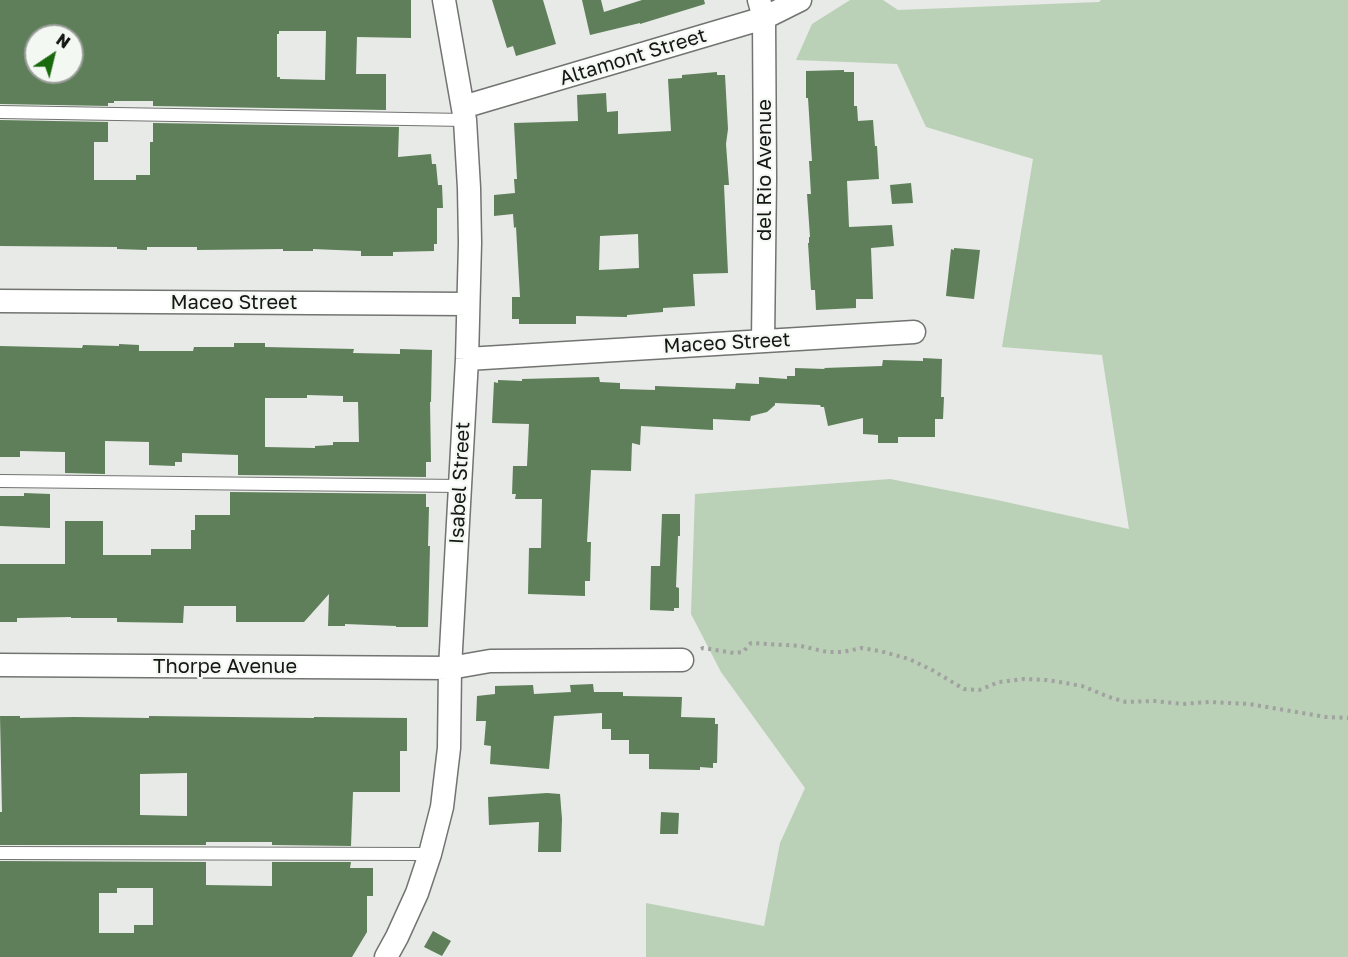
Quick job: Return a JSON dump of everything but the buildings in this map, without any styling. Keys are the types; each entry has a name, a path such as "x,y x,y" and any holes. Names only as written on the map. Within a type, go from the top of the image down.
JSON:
{"street":[{"name":"Isabel Street","path":"386,957 417,893 430,854 442,807 449,748 450,668 467,359 470,243 464,114 444,0"},
{"name":"Altamont Street","path":"464,114 761,9 800,0"},
{"name":"del Rio Avenue","path":"761,9 765,178 764,341"},
{"name":"Maceo Street","path":"0,301 468,304"},
{"name":"Maceo Street","path":"467,359 914,332"},
{"name":"Thorpe Avenue","path":"0,665 450,668 490,661 682,660"}],"lane":[{"path":"0,112 464,114"},
{"path":"0,481 460,486"},
{"path":"0,853 430,854"}],"path":[{"path":"682,660 703,648 734,653 743,652 751,643 801,646 827,652 843,652 861,648 909,659 964,688 979,690 999,682 1024,679 1047,680 1082,686 1126,702 1249,704 1326,717 1348,718"}],"green space":[{"path":"850,0 883,0 898,10 1099,2 1101,0 1348,0 1348,957 646,957 646,903 764,926 780,843 805,788 721,672 691,614 695,494 890,479 1129,529 1102,355 1002,347 1033,159 926,127 897,64 796,60 812,24"}]}
